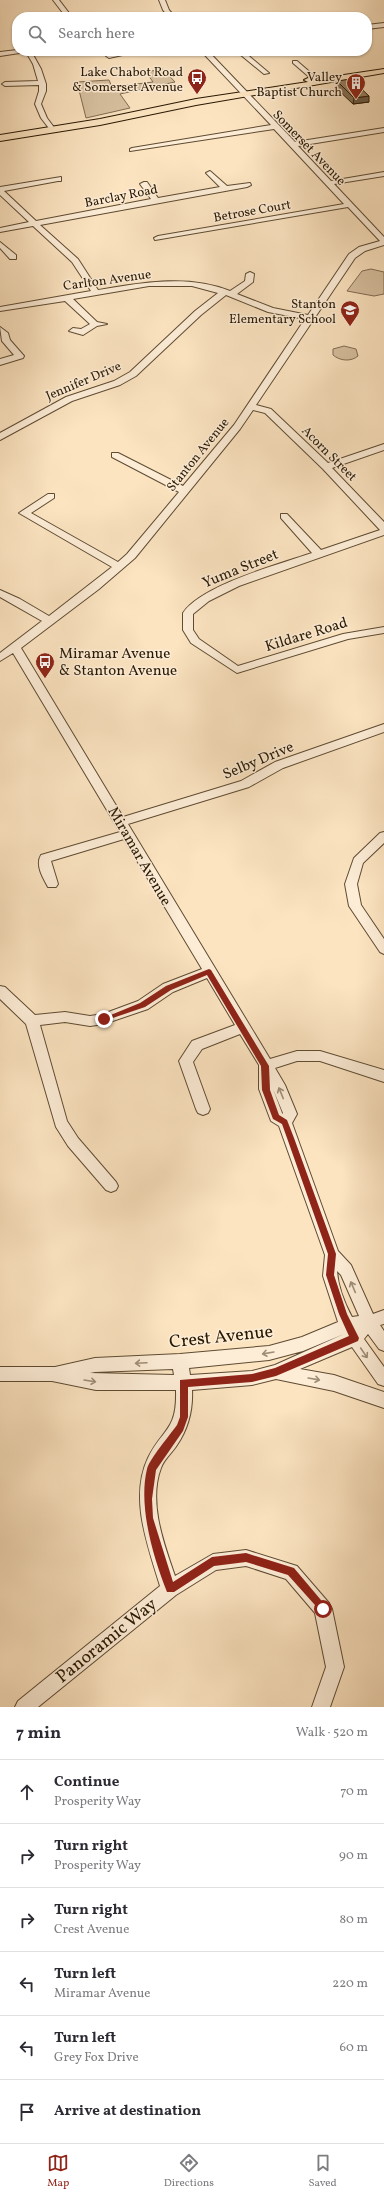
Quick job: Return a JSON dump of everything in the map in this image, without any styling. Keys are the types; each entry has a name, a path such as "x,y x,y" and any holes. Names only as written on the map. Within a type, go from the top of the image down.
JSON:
{"main road":[{"path":"0,138 53,130 242,93 314,84 317,81 384,72"}],"street":[{"path":"56,0 65,12"},
{"path":"162,0 168,12"},
{"path":"372,26 384,25"},
{"path":"0,54 12,52"},
{"path":"31,56 37,67 42,83 43,91 38,104 44,118 53,130"},
{"name":"Somerset Avenue","path":"209,56 274,127 384,241"},
{"path":"245,56 266,73"},
{"path":"295,62 317,81"},
{"path":"5,84 42,83"},
{"path":"132,150 274,127"},
{"path":"292,145 384,130"},
{"path":"210,172 226,189"},
{"path":"328,183 384,174"},
{"path":"0,190 58,179"},
{"path":"144,184 156,201"},
{"name":"Barclay Road","path":"0,230 247,185"},
{"path":"0,190 75,261 95,292"},
{"name":"Betrose Court","path":"158,238 349,205"},
{"name":"Stanton Avenue","path":"0,658 119,567 185,491 237,427 310,318 356,253 384,241"},
{"path":"0,244 13,257"},
{"name":"Jennifer Drive","path":"0,437 69,399 117,383 133,374 198,314 228,293 249,282 250,274"},
{"name":"Carlton Avenue","path":"0,309 149,284 192,284 228,293 271,310 310,318"},
{"path":"66,297 99,324 83,332 73,331"},
{"path":"0,329 5,335 6,341 20,356 0,362"},
{"name":"Acorn Street","path":"251,407 268,411 326,467 384,528"},
{"path":"326,467 384,447"},
{"path":"115,455 185,491"},
{"path":"51,496 24,513 119,567"},
{"path":"284,516 318,553"},
{"name":"Yuma Street","path":"237,670 195,641 188,630 188,612 197,602 214,591 318,553 384,532"},
{"path":"0,593 16,600 49,621"},
{"name":"Kildare Road","path":"237,670 347,636 384,630"},
{"name":"Miramar Avenue","path":"15,647 265,1066 266,1090 276,1117 285,1122 332,1254 346,1270 370,1322 384,1344"},
{"name":"Selby Drive","path":"52,884 44,864 45,858 245,784 279,765 384,728"},
{"path":"384,836 358,861 351,884 355,906 384,949"},
{"path":"32,1022 65,1017 90,1021 104,1019 143,1005 168,988 209,972"},
{"path":"0,991 32,1022 61,1123 73,1142 111,1186"},
{"path":"203,1109 186,1061 197,1045 242,1028"},
{"path":"265,1066 297,1056 320,1056 384,1076"},
{"name":"Miramar Avenue","path":"332,1254 330,1275 351,1332 371,1363 384,1378"},
{"path":"370,1322 384,1317"},
{"name":"Crest Avenue","path":"0,1374 52,1374 96,1382 183,1383 252,1378 276,1372 370,1322"},
{"name":"Crest Avenue","path":"52,1374 95,1365 180,1361 269,1353 351,1332"},
{"path":"170,1589 149,1518 148,1499 152,1468 180,1428 184,1417 183,1383 180,1361"},
{"path":"276,1372 334,1383 384,1400"},
{"name":"Panoramic Way","path":"24,1707 170,1589 212,1562 246,1558 291,1572 323,1609 335,1667 321,1707"}],"shaded area":[{"path":"163,69 175,82 120,94 130,108 86,118 77,82 109,80 112,87 153,82 146,72"},
{"path":"371,269 384,272 384,294 374,296 347,291 362,271"},
{"path":"344,346 356,349 358,356 346,360 339,359 333,355 333,349"}],"building":[{"path":"351,79 369,96 354,98 337,81"}],"place":[{"name":"Lake Chabot Road & Somerset Avenue","path":"197,95"},
{"name":"Valley Baptist Church","path":"356,100"},
{"name":"Stanton Elementary School","path":"350,327"},
{"name":"Miramar Avenue & Stanton Avenue","path":"45,679"}],"route":[{"path":"104,1019 128,1012 143,1005 168,988 209,972 265,1066 266,1090 276,1117 285,1122 332,1254 330,1275 343,1314 355,1338 276,1372 252,1378 183,1383 184,1417 180,1428 152,1468 148,1499 149,1518 170,1589 212,1562 246,1558 291,1572 323,1609"}]}
